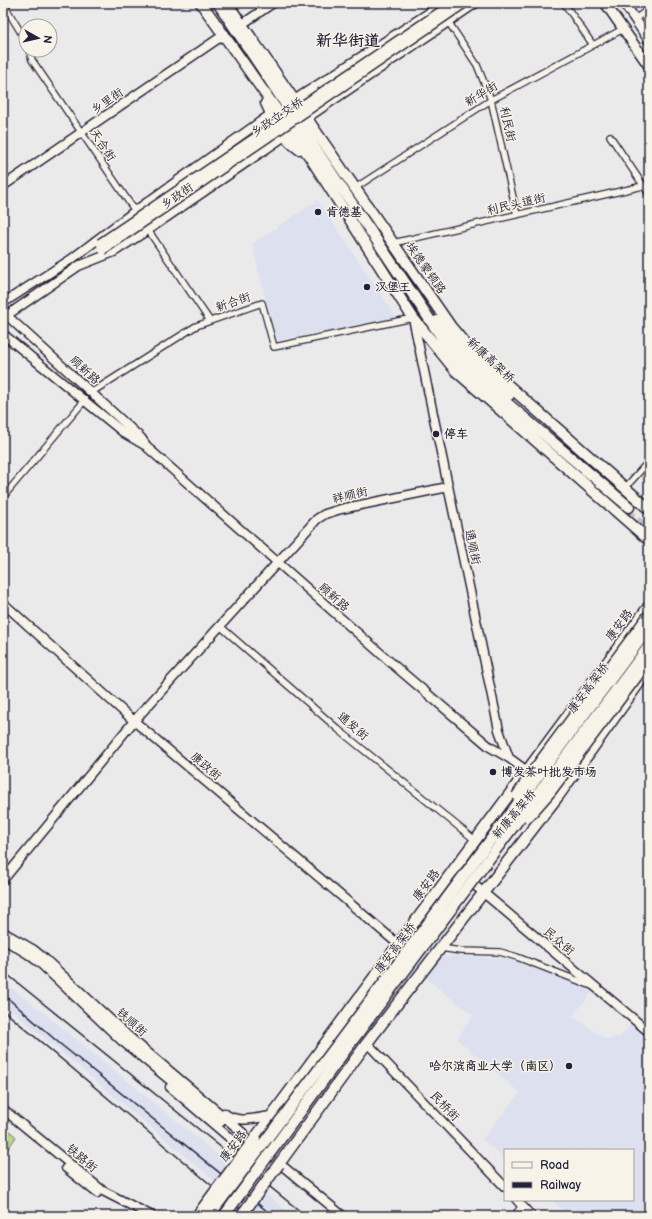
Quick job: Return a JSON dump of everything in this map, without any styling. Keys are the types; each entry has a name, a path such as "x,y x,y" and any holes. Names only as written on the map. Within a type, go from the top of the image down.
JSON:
{"highway":[{"path":"201,3 225,34 258,85 310,157 413,318 464,380 649,540"},
{"path":"209,3 225,34"},
{"path":"218,3 237,25 294,100 303,120 450,350 467,369 627,509 448,360"},
{"path":"223,3 303,120 353,189"},
{"path":"227,3 237,25"},
{"path":"258,85 270,114 285,136 295,146 310,157"},
{"name":"埃德蒙顿路","path":"353,189 393,243 451,327 477,358 649,509"},
{"name":"新康高架桥","path":"353,189 429,309 458,348 474,365 649,518"},
{"name":"康安路","path":"196,1216 649,606"},
{"path":"450,903 470,861 502,818 531,774 649,615"},
{"name":"康安高架桥","path":"224,1216 649,628"},
{"name":"康安高架桥","path":"208,1216 649,646"},
{"name":"新康高架桥","path":"450,903 486,870 517,829 550,792 649,660"},
{"path":"241,1216 282,1168 367,1043 484,894 559,795 649,669"}],"main road":[{"path":"237,25 273,3"},
{"name":"乡政立交桥","path":"101,247 453,3"},
{"name":"乡政立交桥","path":"101,247 465,3"},
{"path":"303,120 449,23 476,3"},
{"path":"605,3 649,66"},
{"path":"624,3 649,40"},
{"path":"294,100 440,4"},
{"name":"乡里街","path":"3,186 225,34"},
{"name":"乡政街","path":"3,303 73,258 135,211 270,114"},
{"name":"乡政街","path":"76,267 114,252 285,136"},
{"name":"乡政街","path":"73,258 101,247"},
{"name":"乡政街","path":"4,315 76,267 101,247"},
{"name":"顾新路","path":"4,315 92,392 141,438 148,448"},
{"name":"通顺街","path":"413,318 499,730 509,758"},
{"name":"顾新路","path":"3,334 124,433 148,448 490,748 509,758"},
{"name":"祥顺街","path":"3,880 134,721 312,524 325,514 340,509 448,487"},
{"name":"康政街","path":"3,603 134,721 398,944"},
{"path":"509,758 559,795"},
{"name":"民众街","path":"454,868 649,1032"},
{"name":"铁顺街","path":"3,932 34,950 45,959 125,1038"},
{"name":"铁顺街","path":"3,939 40,963 125,1038 241,1135"},
{"path":"244,1151 130,1053 125,1038 139,1040 229,1117 238,1119 271,1116"},
{"name":"民桥街","path":"367,1043 504,1186"},
{"name":"铁路街","path":"3,1108 103,1191 152,1216"},
{"name":"铁路街","path":"3,1115 100,1195 142,1216"},
{"path":"282,1168 335,1216"},
{"path":"282,1168 343,1216"},
{"path":"520,1203 531,1216"}],"street":[{"path":"3,3 18,28"},
{"path":"564,3 593,45"},
{"path":"635,19 649,9"},
{"name":"利民街","path":"449,23 477,65 491,100 516,215"},
{"name":"新华街","path":"353,189 491,100 623,29"},
{"name":"天合街","path":"31,58 135,211"},
{"path":"610,136 649,194"},
{"name":"利民头道街","path":"393,243 644,186"},
{"path":"148,230 210,321"},
{"name":"新合街","path":"92,392 196,326 262,303 274,347 413,318"},
{"path":"3,497 85,400"},
{"path":"625,488 649,461"},
{"name":"通发街","path":"220,626 339,730 475,840"},
{"path":"441,948 460,951 500,952 517,957 597,989"},
{"path":"514,1216 520,1203"}],"shaded area":[{"path":"318,200 396,317 276,341 252,244"},
{"name":"哈尔滨商业大学（南区）","path":"455,956 509,959 594,990 573,1016 606,1039 620,1037 632,1023 649,1037 649,1216 571,1216 552,1201 634,1201 634,1149 504,1149 504,1158 482,1139 520,1093 457,1039 473,1015 424,977 441,958"},
{"path":"3,981 293,1216 256,1216 3,1003"}],"green space":[{"path":"3,1125 16,1137 3,1156"}],"tunnel":[{"path":"625,511 649,532"},
{"path":"243,1133 283,1167"}],"railway":[{"path":"3,971 306,1216"},
{"path":"3,994 59,1043 273,1216"},
{"path":"3,1010 248,1216"}],"place":[{"name":"肯德基","path":"318,212"},
{"name":"汉堡王","path":"367,287"},
{"name":"停车","path":"436,434"},
{"name":"博发茶叶批发市场","path":"493,772"},
{"name":"哈尔滨商业大学（南区）","path":"569,1066"}],"district":[{"name":"新华街道","path":"348,40"}]}
